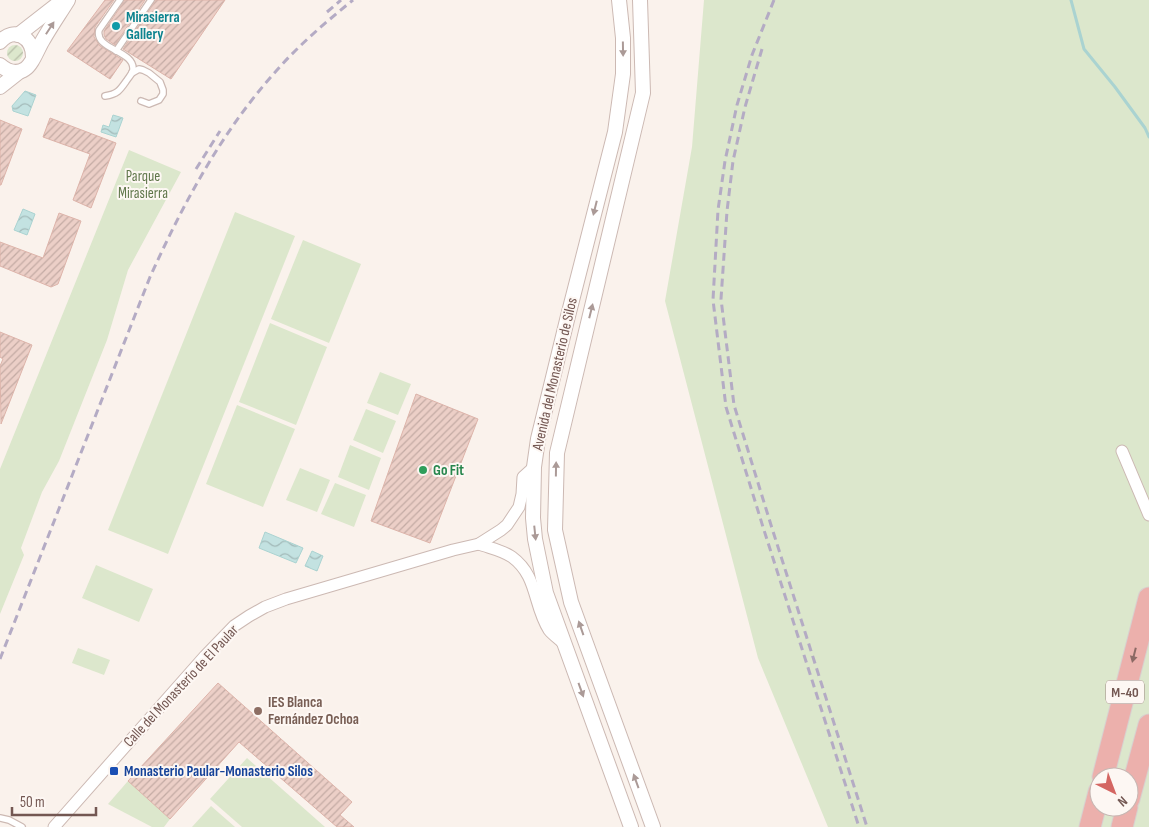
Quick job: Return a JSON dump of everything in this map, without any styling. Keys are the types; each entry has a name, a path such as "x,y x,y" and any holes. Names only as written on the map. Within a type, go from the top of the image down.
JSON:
{"highway":[{"name":"M-40","path":"1106,767 1148,603"},
{"name":"M-40","path":"1138,767 1149,725"}],"street":[{"path":"6,38 64,0"},
{"path":"0,87 27,68 32,62 33,57 68,0"},
{"name":"Avenida del Monasterio de Silos","path":"619,0 623,38 623,74 615,132 538,440 534,467 533,518 540,568 546,593 631,827"},
{"name":"Avenida del Monasterio de Silos","path":"640,0 643,93 557,453 555,530 572,602 653,827"},
{"path":"6,38 24,37 32,45 33,57"},
{"path":"0,65 9,71 19,72"},
{"path":"1122,451 1149,514"},
{"name":"Calle del Monasterio de El Paular","path":"54,827 234,626 265,607 286,599 479,544 501,530 516,514 521,502 523,477 534,467"},
{"path":"479,544 503,552 527,573 550,630 564,644"}],"lane":[{"path":"120,0 98,34 103,43 160,82 164,90 162,97 156,102 149,104 141,101"},
{"path":"116,51 151,0"},
{"path":"128,59 133,65 132,73"},
{"path":"105,96 118,92 132,73 139,69 143,70"},
{"path":"0,818 9,820 22,827"}],"green space":[{"path":"704,0 1149,0 1149,827 828,827 758,658 665,301 692,147"},
{"path":"12,45 18,45 23,50 21,59 12,61 7,56 7,50"},
{"name":"Parque Mirasierra","path":"129,150 181,172 128,270 107,340 59,461 42,492 21,548 24,555 0,614 0,469"},
{"path":"235,212 295,236 168,554 108,530"},
{"path":"303,240 361,264 329,343 271,319"},
{"path":"270,323 327,347 296,425 239,402"},
{"path":"380,372 411,384 398,415 367,403"},
{"path":"237,405 295,429 263,507 206,484"},
{"path":"366,409 396,421 383,453 353,440"},
{"path":"350,445 381,458 369,490 338,477"},
{"path":"300,468 330,480 317,512 286,500"},
{"path":"335,483 366,495 354,527 321,514"},
{"path":"96,565 153,589 139,622 82,598"},
{"path":"78,648 110,660 104,675 72,663"},
{"path":"247,758 325,827 242,827 210,799"},
{"path":"128,781 170,819 164,827 152,827 108,804"},
{"path":"211,806 235,827 192,827"}],"water":[{"path":"25,91 36,95 28,116 13,111 12,106"},
{"path":"113,115 123,118 116,137 101,132 103,125 109,127"},
{"path":"23,209 35,214 27,235 14,230"},
{"path":"265,532 303,548 296,563 259,548"},
{"path":"312,551 323,556 317,571 305,566"}],"building":[{"path":"105,0 114,0 95,27 94,37 100,46 123,60 110,79 67,51"},
{"path":"125,0 145,0 115,45 106,39 104,31"},
{"path":"156,0 225,0 171,79 123,49"},
{"path":"50,118 116,143 91,208 73,200 90,154 43,137"},
{"path":"0,120 22,129 1,185 0,185"},
{"path":"59,213 81,221 58,284 51,287 0,266 0,242 43,258"},
{"path":"0,332 32,345 1,424 0,366 3,359 0,357"},
{"name":"Go Fit","path":"416,394 478,419 430,543 371,521"},
{"path":"218,683 352,802 340,815 354,827 337,827 239,742 170,819 128,781"}],"waterway":[{"path":"1071,0 1084,49 1115,87 1145,128 1149,137"}],"railway":[{"path":"327,12 341,0"},
{"path":"0,659 150,277 176,222 206,168 257,93 295,51 353,0"},
{"path":"774,0 752,55 737,105 725,161 718,210 713,300 726,407 859,827"},
{"path":"762,49 745,107 733,161 727,211 721,299 734,405 867,827"},
{"path":"196,169 220,131"}],"place":[{"name":"Mirasierra Gallery","path":"116,26"},
{"name":"Go Fit","path":"423,470"},
{"name":"IES Blanca Fernández Ochoa","path":"258,711"},
{"name":"Monasterio Paular-Monasterio Silos","path":"114,771"}]}
